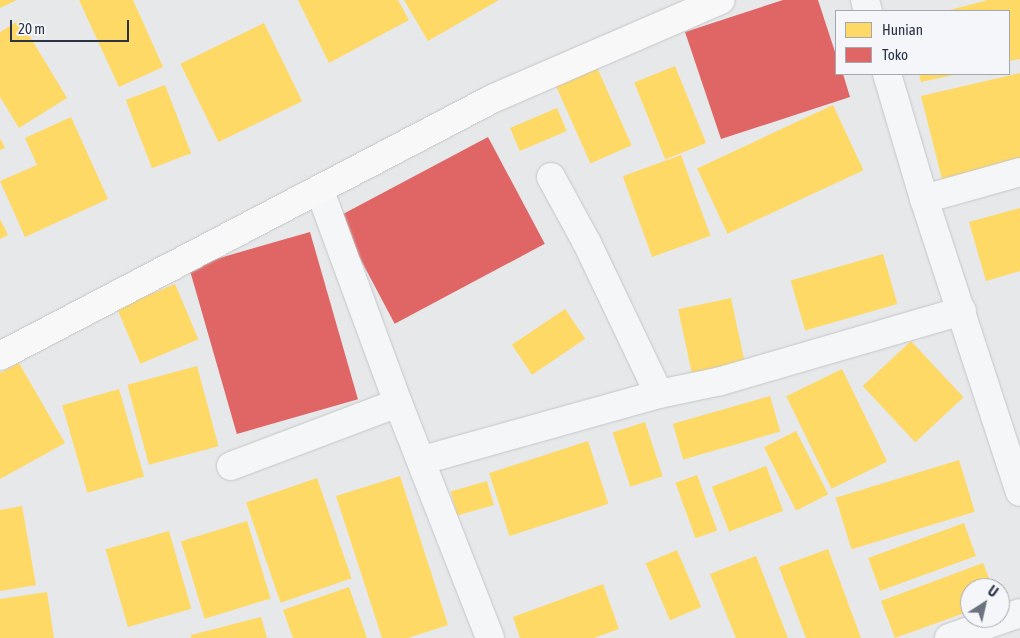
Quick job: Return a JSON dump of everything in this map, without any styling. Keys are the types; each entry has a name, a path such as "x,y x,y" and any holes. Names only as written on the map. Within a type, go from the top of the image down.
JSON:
{"street":[{"path":"0,356 320,191 494,98 721,0"},
{"path":"886,75 924,199 1020,492"},
{"path":"924,199 1020,172"},
{"path":"551,177 587,243 659,394"},
{"path":"320,191 398,403 423,460 483,636"},
{"path":"423,460 659,394 721,381 962,311"},
{"path":"232,466 398,403"},
{"path":"949,638 1020,613"}],"building: Hunian":[{"path":"0,0 17,0 0,8"},
{"path":"79,0 133,0 163,67 119,87"},
{"path":"298,0 398,0 409,20 329,63"},
{"path":"404,0 499,0 428,41"},
{"path":"988,0 1020,0 1020,59 1010,61 1010,10 950,10"},
{"path":"20,20 67,98 19,128 0,97 0,32"},
{"path":"264,23 302,101 219,142 180,64"},
{"path":"595,63 632,145 590,164 554,81"},
{"path":"675,66 706,143 665,159 634,82"},
{"path":"1020,73 1020,161 942,179 921,96"},
{"path":"919,75 953,75 921,82"},
{"path":"165,85 191,153 152,168 126,100"},
{"path":"833,105 863,170 727,234 697,168"},
{"path":"557,108 567,131 520,151 510,128"},
{"path":"71,117 108,199 25,237 0,181 37,165 25,138"},
{"path":"0,138 5,148 0,150"},
{"path":"681,155 710,236 652,257 623,176"},
{"path":"1020,208 1020,271 986,281 969,222"},
{"path":"0,219 8,235 0,239"},
{"path":"883,254 897,304 805,330 791,280"},
{"path":"175,284 198,339 140,364 117,309"},
{"path":"731,298 747,371 694,383 678,309"},
{"path":"565,309 585,339 532,375 512,345"},
{"path":"911,341 964,397 915,442 863,386"},
{"path":"19,363 65,443 0,479 0,373"},
{"path":"197,366 218,446 149,465 127,385"},
{"path":"842,369 887,462 831,489 786,396"},
{"path":"119,389 144,476 87,493 62,405"},
{"path":"770,396 780,432 683,459 673,424"},
{"path":"645,422 663,476 630,487 613,433"},
{"path":"796,431 828,494 796,511 764,447"},
{"path":"588,441 608,504 509,536 489,473"},
{"path":"959,460 975,512 851,549 836,498"},
{"path":"766,466 783,511 729,532 712,487"},
{"path":"697,475 717,530 696,538 675,483"},
{"path":"400,476 448,625 408,638 382,638 336,496"},
{"path":"317,478 352,578 281,603 246,502"},
{"path":"487,481 494,505 457,516 450,491"},
{"path":"22,506 36,585 0,591 0,510"},
{"path":"247,521 271,598 205,619 181,541"},
{"path":"964,523 976,556 880,591 868,558"},
{"path":"169,531 191,609 128,627 106,549"},
{"path":"828,549 861,638 806,638 779,567"},
{"path":"677,550 701,607 670,620 646,563"},
{"path":"756,556 788,638 736,638 710,574"},
{"path":"983,563 989,578 960,578 960,615 895,638 881,601"},
{"path":"603,584 619,629 594,638 520,638 513,617"},
{"path":"349,587 367,638 293,638 283,610"},
{"path":"47,592 54,638 0,638 0,599"},
{"path":"261,617 267,638 191,638 191,635"}],"building: Toko":[{"path":"783,0 818,0 835,52 835,75 843,75 850,97 721,139 685,32"},
{"path":"488,137 545,244 395,324 338,217"},
{"path":"310,232 358,399 237,434 189,267"}]}
